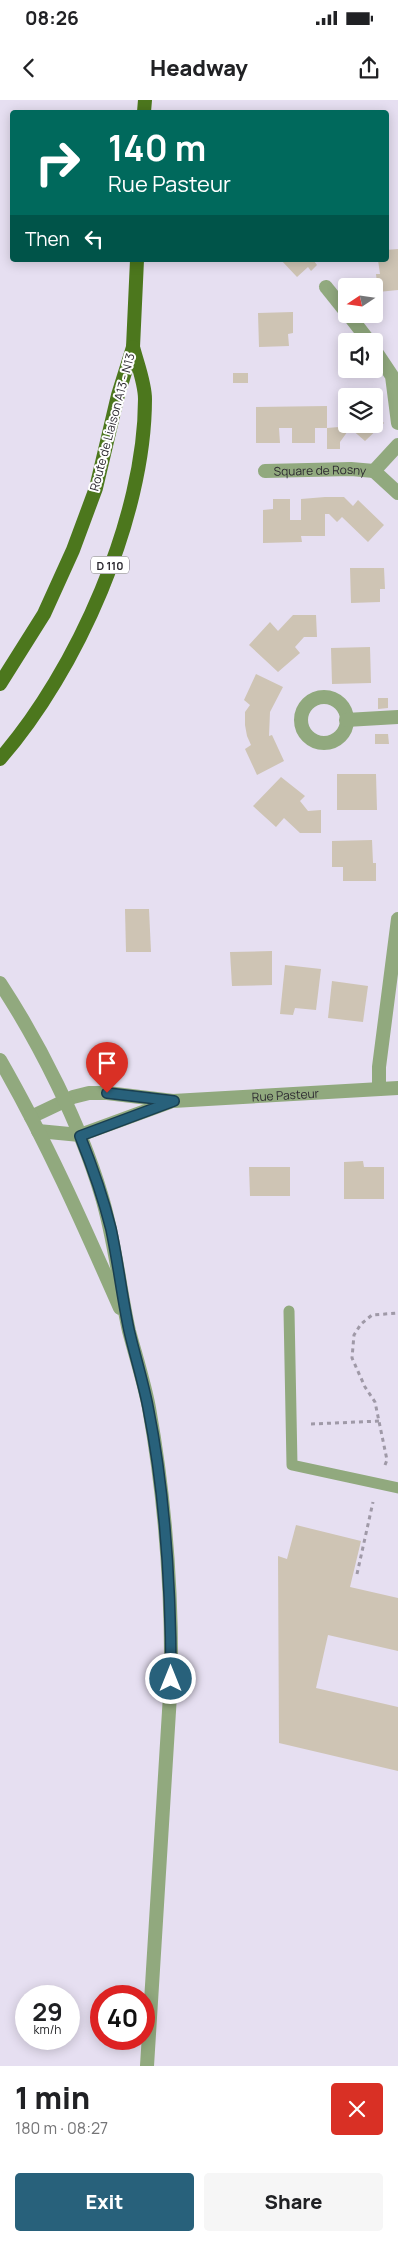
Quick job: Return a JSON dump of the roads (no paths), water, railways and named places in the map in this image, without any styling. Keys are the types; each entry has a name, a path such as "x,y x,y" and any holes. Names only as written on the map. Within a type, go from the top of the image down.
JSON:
{"main road":[{"name":"D 110","path":"132,347 137,262"},
{"name":"Route de Liaison A13 - N13","path":"0,684 44,614 73,550 96,488 118,395 132,347"},
{"name":"Route de Liaison A13 - N13","path":"0,759 42,702 81,636 112,561 131,499 141,450 146,397 132,347"}],"street":[{"path":"326,287 338,302"},
{"path":"355,323 363,333"},
{"path":"383,362 392,376 398,424"},
{"path":"398,445 374,471 398,493"},
{"name":"Square de Rosny","path":"265,471 351,469 374,471"},
{"path":"346,720 398,717"},
{"path":"379,1090 379,1067 398,919"},
{"path":"0,983 28,1029 64,1101 80,1136 102,1194 129,1330 148,1406 156,1453 168,1555 171,1616 171,1679 147,2066"},
{"path":"0,1060 38,1131 78,1214 129,1330"},
{"name":"Rue Pasteur","path":"30,1117 64,1101 88,1093 107,1093 174,1101 398,1088"},
{"name":"Rue Pasteur","path":"38,1131 80,1136 174,1101"}],"lane":[{"path":"289,1311 292,1465 398,1488"}]}
